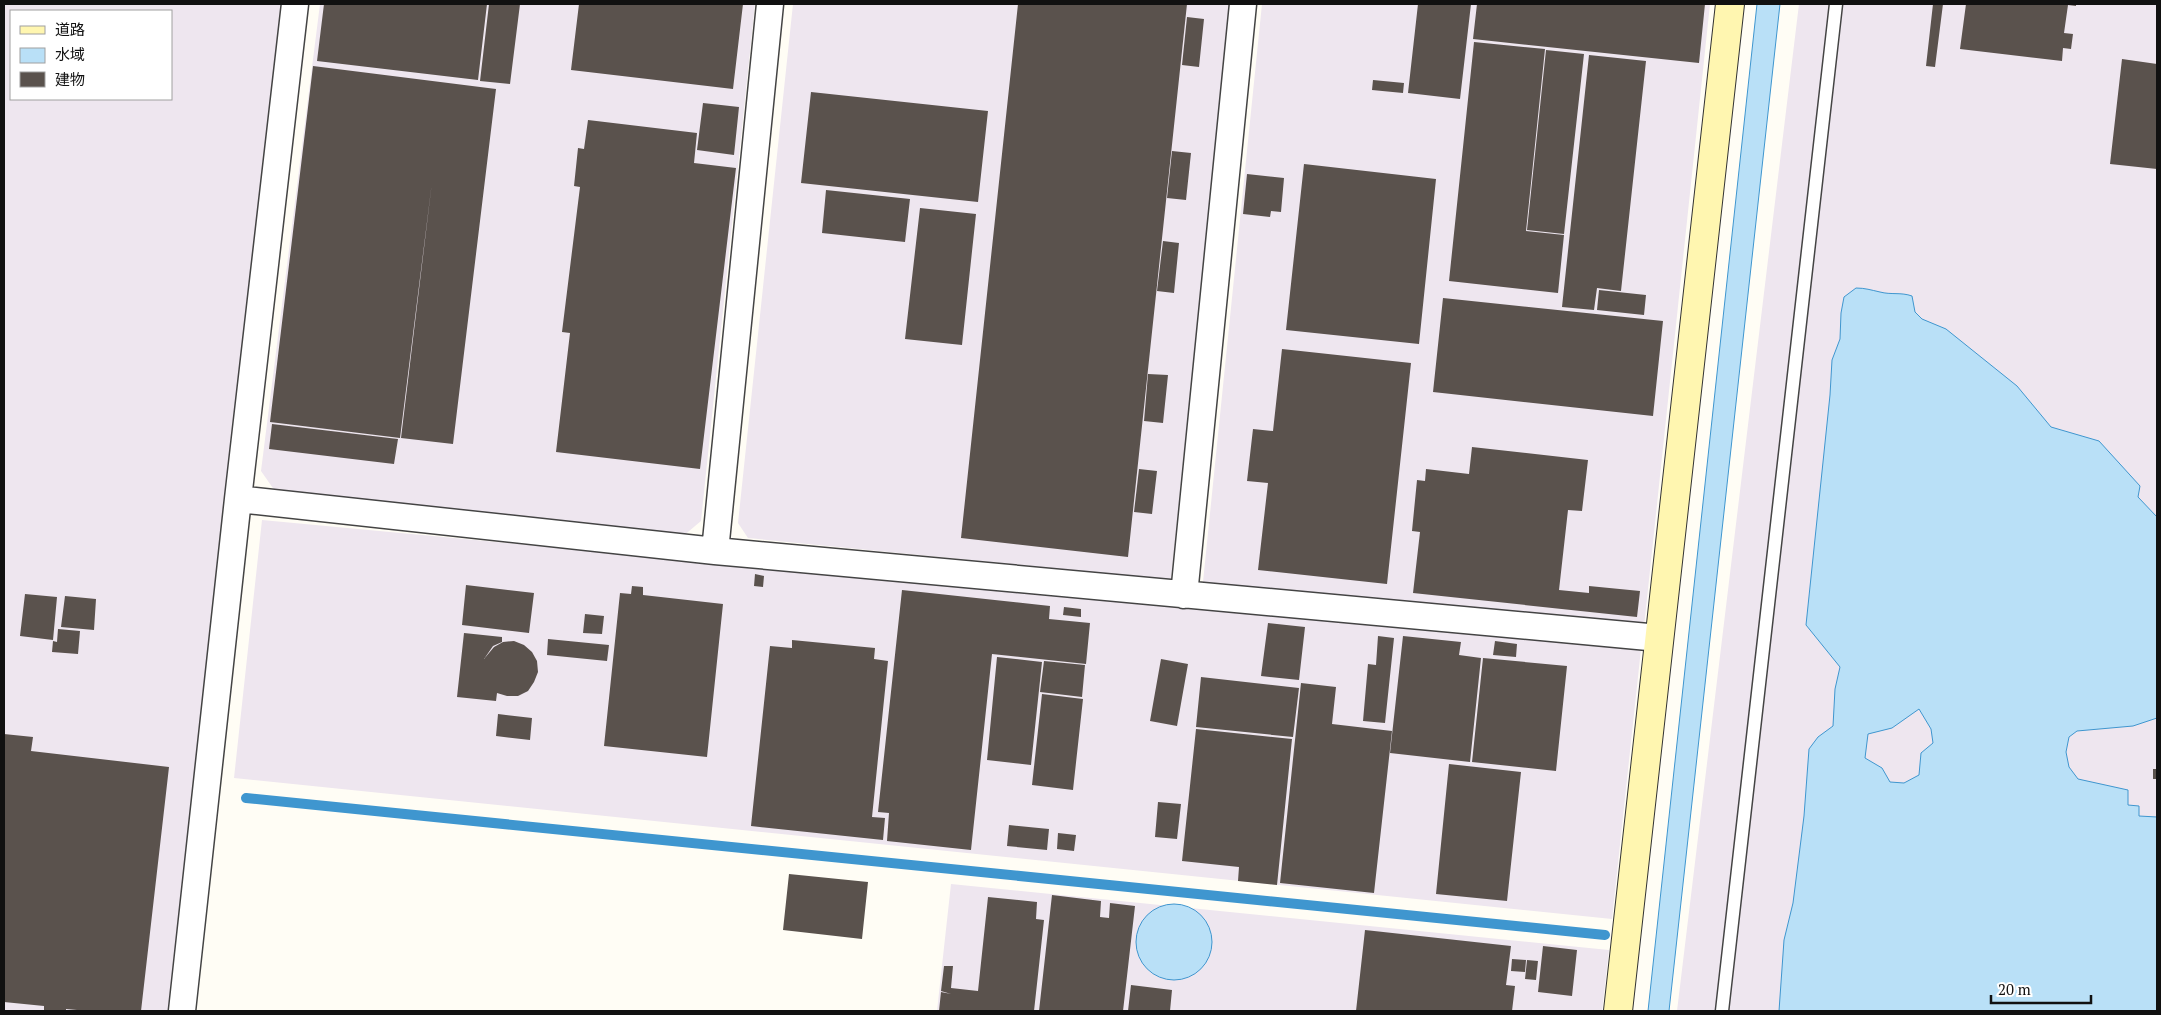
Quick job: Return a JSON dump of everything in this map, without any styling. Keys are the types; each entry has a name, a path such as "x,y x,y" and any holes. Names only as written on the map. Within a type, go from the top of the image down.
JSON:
{"street":[{"path":"182,1011 295,4"},
{"path":"715,551 770,4"},
{"path":"1184,595 1243,4"},
{"path":"1618,1011 1730,4"},
{"path":"238,499 715,551 1659,638"}],"lane":[{"path":"1722,1011 1836,4"}],"shaded area":[{"path":"4,4 281,4 168,1011 4,1011"},
{"path":"320,4 755,4 701,521 682,537 275,491 261,471"},
{"path":"793,4 1230,4 1171,580 748,538 738,523"},
{"path":"1262,4 1710,4 1644,627 1203,582"},
{"path":"1799,4 2157,4 2157,1011 1677,1011"},
{"path":"262,520 1641,649 1612,919 234,778"},
{"path":"951,884 1609,950 1602,1011 937,1011"}],"water":[{"path":"1757,4 1780,4 1669,1011 1648,1011"},
{"path":"1856,288 1912,296 1915,312 1922,319 1946,329 2017,386 2051,427 2099,441 2140,486 2138,497 2157,517 2157,718 2133,726 2077,731 2069,737 2066,752 2069,767 2078,779 2128,790 2128,805 2139,806 2139,816 2157,817 2157,1011 1779,1011 1784,940 1793,903 1804,816 1809,749 1818,737 1833,726 1835,689 1840,667 1806,625 1832,360 1840,339 1844,297","holes":["1919,709 1931,729 1933,743 1921,753 1919,775 1904,783 1890,782 1882,768 1865,758 1868,734 1892,728"]},
{"path":"1174,904 1189,907 1201,915 1209,927 1212,942 1209,957 1201,969 1189,977 1174,980 1159,977 1147,969 1139,957 1136,942 1139,927 1147,915 1159,907"}],"building":[{"path":"324,4 487,4 478,80 317,61"},
{"path":"489,4 520,4 510,84 480,81"},
{"path":"579,4 743,4 733,89 571,70"},
{"path":"1018,4 1187,4 1128,557 961,538"},
{"path":"1418,4 1471,4 1460,99 1408,93"},
{"path":"1477,4 1705,4 1699,63 1473,39"},
{"path":"1933,4 1943,4 1935,67 1926,66"},
{"path":"1966,4 2076,4 2076,6 2068,5 2064,33 2073,34 2071,49 2063,48 2062,61 1960,49"},
{"path":"1187,17 1204,19 1199,67 1182,65"},
{"path":"1474,42 1545,49 1526,231 1564,235 1558,293 1449,281"},
{"path":"1546,50 1584,54 1564,234 1527,230"},
{"path":"1589,55 1646,61 1621,291 1597,288 1594,310 1562,307"},
{"path":"2122,59 2157,64 2157,169 2110,164"},
{"path":"313,66 496,89 453,444 401,438 432,182 400,438 270,422"},
{"path":"1373,80 1404,83 1403,93 1372,90"},
{"path":"811,92 988,111 978,202 801,183"},
{"path":"703,103 739,107 734,155 697,150"},
{"path":"588,120 697,133 694,163 736,168 700,469 556,452 570,333 562,332 580,187 574,186 578,148 584,149"},
{"path":"1172,151 1191,153 1186,200 1167,198"},
{"path":"1304,164 1436,179 1419,344 1286,330"},
{"path":"1247,174 1284,178 1281,212 1271,211 1270,217 1243,214"},
{"path":"826,190 910,199 905,242 822,233"},
{"path":"920,208 976,214 962,345 905,339"},
{"path":"1163,241 1179,243 1174,293 1157,291"},
{"path":"1599,290 1646,295 1644,315 1597,310"},
{"path":"1443,298 1663,321 1653,416 1433,392"},
{"path":"1282,349 1411,363 1387,584 1258,570 1268,483 1247,481 1253,429 1273,431"},
{"path":"1148,374 1168,375 1163,423 1144,421"},
{"path":"272,424 398,439 394,464 269,449"},
{"path":"1472,447 1588,460 1582,511 1568,510 1559,590 1589,593 1589,586 1640,591 1637,617 1413,593 1420,532 1412,531 1417,480 1425,481 1426,469 1469,474"},
{"path":"1139,469 1157,471 1152,514 1134,512"},
{"path":"755,574 764,576 763,587 754,586"},
{"path":"466,585 534,593 529,633 462,625"},
{"path":"632,586 643,587 643,595 723,604 707,757 604,746 620,593 631,594"},
{"path":"902,590 1050,606 1049,619 1090,623 1086,664 992,654 971,850 887,841 889,813 878,812"},
{"path":"25,594 57,597 53,640 20,636"},
{"path":"65,596 96,599 94,630 61,627"},
{"path":"1064,607 1081,609 1081,617 1063,615"},
{"path":"585,614 604,616 602,634 583,633"},
{"path":"1268,623 1305,627 1299,680 1261,676"},
{"path":"58,629 80,631 78,654 52,652 53,641 57,642"},
{"path":"464,633 502,637 502,642 493,646 484,659 494,647 503,642 514,641 524,645 532,652 537,661 538,672 528,691 518,696 507,696 497,693 496,701 457,697"},
{"path":"1378,636 1394,638 1385,723 1363,721 1368,664 1376,665"},
{"path":"1403,636 1461,642 1459,655 1481,658 1470,762 1390,753"},
{"path":"548,639 609,645 607,661 547,655"},
{"path":"792,640 875,648 874,659 888,661 872,817 885,818 883,840 751,826 770,646 792,648"},
{"path":"1495,641 1517,644 1516,657 1493,655"},
{"path":"997,657 1042,662 1031,765 987,760"},
{"path":"1483,658 1567,666 1556,771 1472,762"},
{"path":"1161,659 1188,664 1177,726 1150,721"},
{"path":"1044,661 1085,665 1082,697 1040,692"},
{"path":"1201,677 1299,688 1293,737 1196,727"},
{"path":"1301,683 1336,687 1332,724 1392,731 1374,893 1280,883"},
{"path":"1042,694 1083,699 1073,790 1032,785"},
{"path":"498,714 532,718 530,740 496,736"},
{"path":"1196,729 1292,739 1277,885 1238,881 1239,867 1182,861"},
{"path":"4,734 33,737 31,751 169,767 141,1011 66,1009 66,1011 44,1011 44,1006 4,1002"},
{"path":"1449,764 1521,772 1507,901 1436,894"},
{"path":"2153,769 2157,769 2157,779 2153,779"},
{"path":"1158,802 1181,804 1177,839 1155,837"},
{"path":"1009,825 1049,829 1047,850 1007,846"},
{"path":"1058,833 1076,835 1074,851 1057,849"},
{"path":"789,874 868,882 862,939 783,930"},
{"path":"1052,895 1101,901 1100,917 1109,918 1110,903 1135,906 1123,1011 1039,1011"},
{"path":"988,897 1037,902 1036,919 1044,920 1034,1011 939,1011 941,992 951,994 941,991 944,966 953,966 951,988 978,991"},
{"path":"1365,930 1511,946 1506,985 1515,986 1512,1011 1356,1011"},
{"path":"1543,946 1577,950 1572,996 1538,992"},
{"path":"1512,959 1526,960 1525,972 1511,971"},
{"path":"1527,960 1538,961 1536,980 1525,979"},
{"path":"1131,985 1172,990 1170,1011 1128,1011"}],"waterway":[{"path":"246,798 1605,935"}]}
